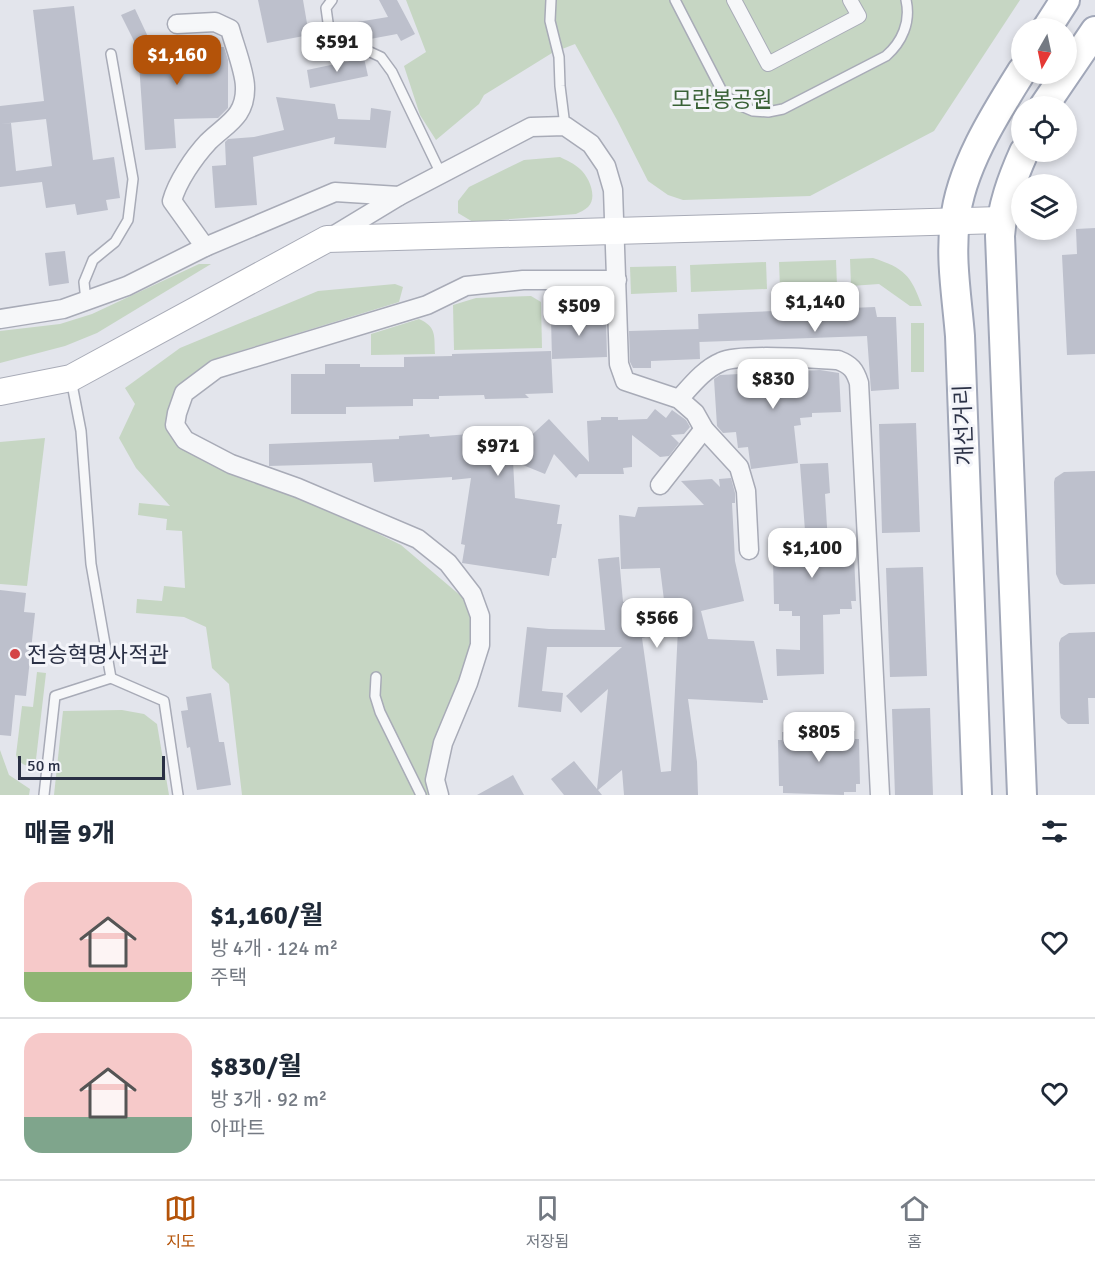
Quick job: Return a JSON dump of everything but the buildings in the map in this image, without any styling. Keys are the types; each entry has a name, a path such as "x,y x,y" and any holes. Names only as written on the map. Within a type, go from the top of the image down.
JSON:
{"main road":[{"path":"1053,18 1065,0"},
{"path":"1051,96 1095,31"},
{"name":"개선거리","path":"977,795 960,336 954,268 955,220 963,185 978,149 1015,84"},
{"name":"개선거리","path":"1020,162 1007,193 1001,219 1000,258 1022,795"},
{"path":"0,392 71,378 327,239 1001,219"}],"street":[{"path":"734,0 768,64 859,16 850,0"},
{"path":"177,24 215,22 230,29 246,86 243,109 231,124 207,143 176,187 172,201 206,247"},
{"path":"327,239 399,196 531,127 565,126 591,144 606,166 613,190 620,364 625,381 679,399 695,412 704,429 739,467 743,477 749,550"},
{"path":"0,319 63,309 127,286 206,247 335,192 399,196"},
{"path":"439,795 435,780 443,743 468,682 480,645 480,616 472,594 448,563 418,539 298,488 231,464 185,440 176,425 177,413 184,393 216,369 427,305 466,286 523,280 617,280"},
{"path":"679,399 700,376 722,361 749,358 838,360 850,365 856,375 859,383 880,795"},
{"path":"660,485 704,429"}],"lane":[{"path":"332,0 326,8 331,44 344,52 368,51 381,57 392,72 441,174"},
{"path":"551,0 550,21 559,57 565,126"},
{"path":"675,0 724,95 753,111 768,112 783,109 800,101 886,56 896,47 903,35 908,18 906,0"},
{"path":"86,301 84,282 93,260 115,242 128,220 133,179 111,54"},
{"path":"71,378 81,431 91,564 111,678"},
{"path":"376,677 375,696 380,712 421,795"},
{"path":"44,795 55,696 111,678 164,701 177,795"}],"green space":[{"name":"모란봉공원","path":"406,0 1020,0 934,131 810,196 683,200 668,195 648,181 575,44 552,53 484,95 479,104 436,140 420,115 404,66 426,52"},
{"path":"560,157 578,167 589,182 592,193 591,203 582,211 576,214 473,222 458,213 458,201 469,187 524,160"},
{"path":"873,258 892,265 905,274 914,287 922,306 910,306 879,284 851,286 850,259"},
{"path":"836,260 837,286 780,288 779,262"},
{"path":"766,262 767,289 691,292 690,265"},
{"path":"199,264 211,264 97,333 65,346 0,363 0,331 60,324 92,314"},
{"path":"676,266 677,292 631,294 630,267"},
{"path":"395,284 403,287 399,302 211,360 177,386 168,413 169,430 401,545 468,602 474,625 472,646 428,777 428,795 242,795 229,684 212,668 206,627 184,617 136,613 137,599 162,601 164,586 185,588 182,531 166,530 167,519 138,515 139,503 170,506 136,468 119,438 135,404 125,388 180,348 318,291"},
{"path":"531,296 541,302 542,348 454,350 453,305 476,298"},
{"path":"419,319 432,329 435,354 371,355 371,334"},
{"path":"911,323 924,323 924,372 911,372"},
{"path":"45,438 27,586 0,584 0,442"},
{"path":"37,672 46,673 35,768 23,764 16,755 22,706 33,707"},
{"path":"122,710 144,714 157,724 169,795 54,795 63,711"},
{"path":"0,750 9,775 30,789 29,795 0,795"}],"place":[{"name":"전승혁명사적관","path":"15,654"}]}
